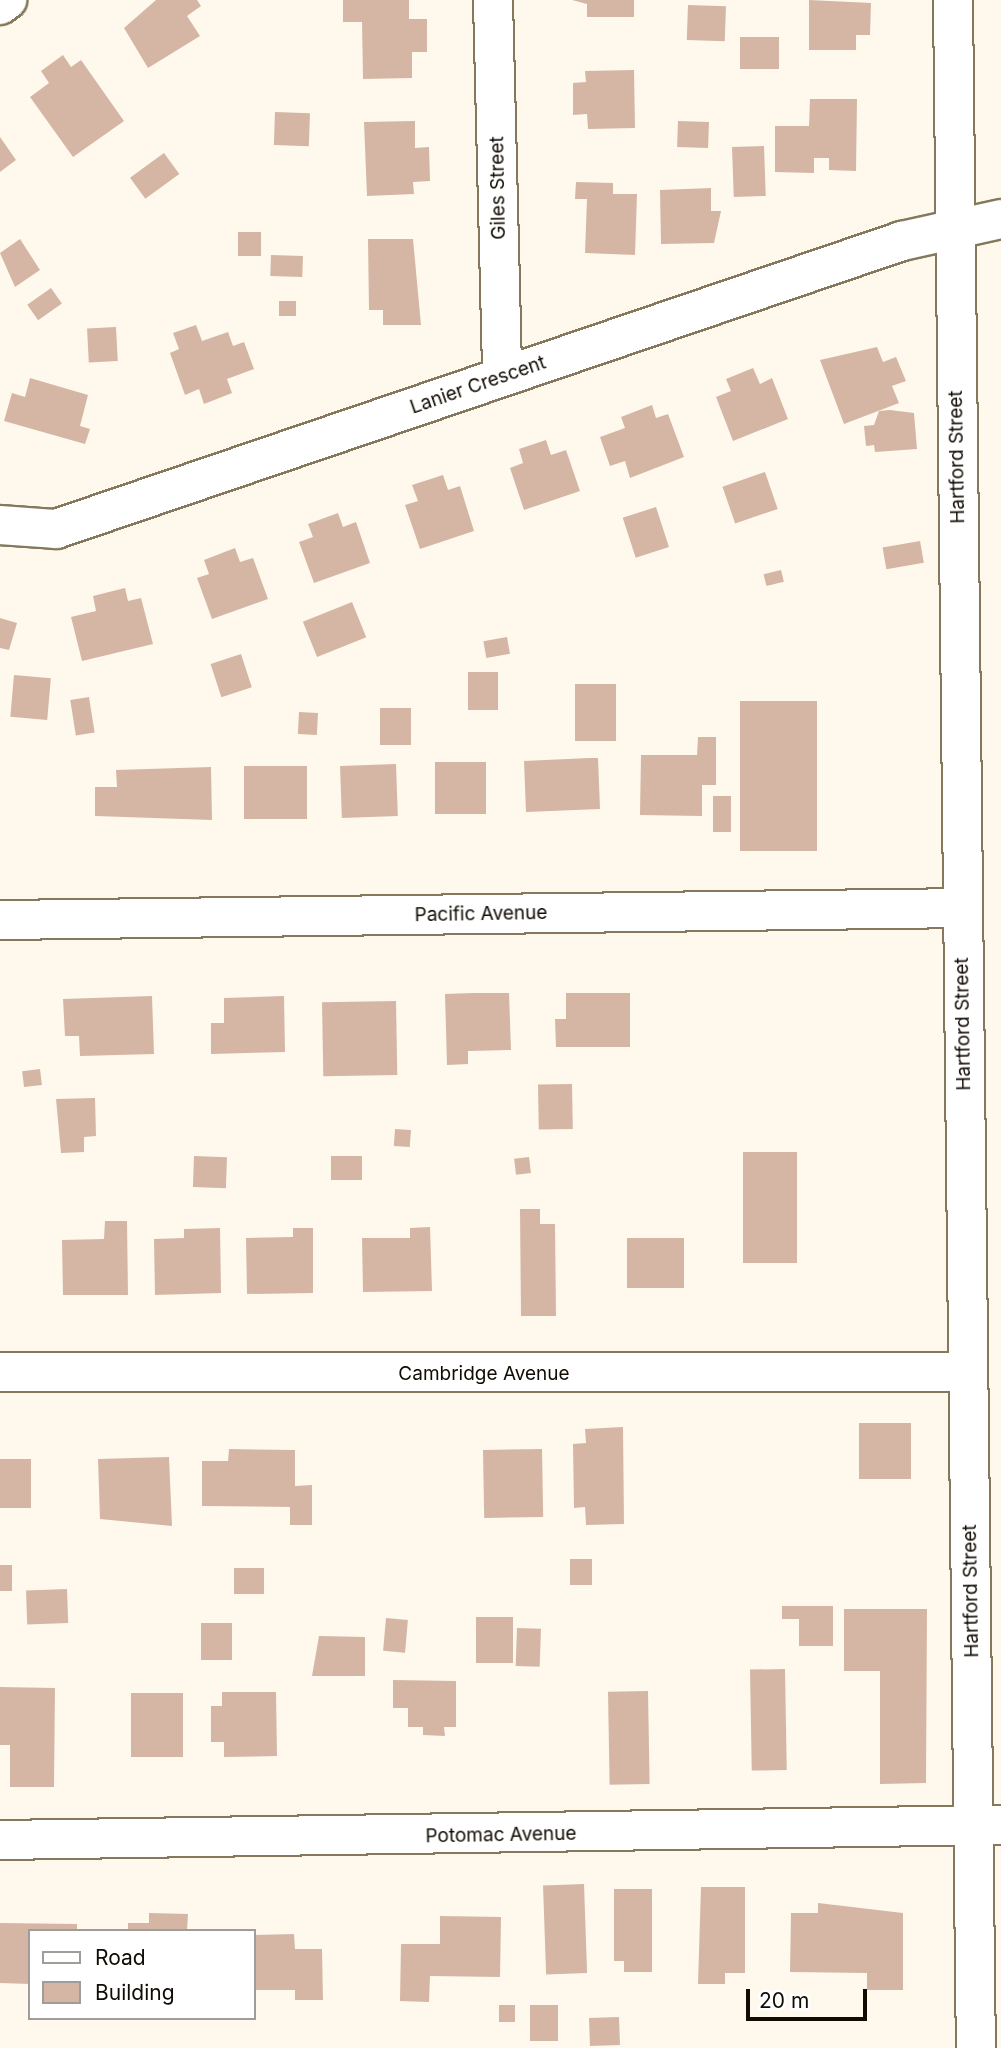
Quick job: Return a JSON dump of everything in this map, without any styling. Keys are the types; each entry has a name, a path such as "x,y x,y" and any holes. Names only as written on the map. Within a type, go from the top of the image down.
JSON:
{"street":[{"path":"0,5 7,0"},
{"name":"Giles Street","path":"493,0 502,376"},
{"name":"Hartford Street","path":"953,0 968,1372 987,1825 976,2048"},
{"name":"Lanier Crescent","path":"0,525 56,529 902,241 1001,219"},
{"name":"Pacific Avenue","path":"0,920 962,908"},
{"name":"Cambridge Avenue","path":"0,1372 968,1372"},
{"name":"Potomac Avenue","path":"0,1840 987,1825"},
{"path":"948,2048 976,2048"}],"building":[{"path":"156,0 197,0 201,6 187,16 200,36 148,68 124,28"},
{"path":"343,0 409,0 409,19 427,19 427,52 412,52 412,78 363,79 362,22 343,22"},
{"path":"572,0 634,0 634,17 587,17 587,4"},
{"path":"809,0 871,3 870,35 856,35 856,50 809,50"},
{"path":"688,5 726,6 725,41 687,40"},
{"path":"740,37 779,37 779,69 740,69"},
{"path":"63,55 71,67 81,60 124,121 73,157 30,97 49,83 41,71"},
{"path":"634,70 635,128 588,129 587,114 573,115 573,83 586,82 585,71"},
{"path":"810,99 857,99 856,171 829,170 829,158 814,158 814,173 775,172 775,126 809,126"},
{"path":"275,112 310,113 309,146 274,145"},
{"path":"415,121 415,148 429,147 430,181 413,182 414,194 367,196 364,122"},
{"path":"678,121 709,122 708,148 677,147"},
{"path":"0,137 16,160 0,172"},
{"path":"764,146 766,196 734,197 732,147"},
{"path":"164,153 179,174 145,199 130,178"},
{"path":"576,182 613,183 613,194 637,194 635,255 585,253 587,199 575,199"},
{"path":"711,188 711,211 721,211 714,243 661,244 660,190"},
{"path":"238,232 261,232 261,256 238,256"},
{"path":"20,239 40,270 15,287 0,253"},
{"path":"368,239 413,239 421,325 383,325 383,310 369,310"},
{"path":"271,255 303,256 302,277 270,276"},
{"path":"51,288 62,304 38,320 27,305"},
{"path":"279,301 296,301 296,316 279,316"},
{"path":"196,325 202,341 228,332 233,346 244,342 254,369 227,379 232,393 204,404 199,389 185,395 170,353 179,349 173,333"},
{"path":"116,327 118,361 89,362 87,329"},
{"path":"877,347 883,362 896,357 906,381 892,386 899,403 844,424 820,360"},
{"path":"753,368 760,384 772,378 788,419 733,441 716,397 731,391 726,379"},
{"path":"30,378 88,395 80,426 90,429 85,444 4,421 12,393 25,397"},
{"path":"652,405 656,418 668,414 684,457 630,478 625,461 610,466 600,437 625,428 621,417"},
{"path":"879,411 914,413 917,449 875,452 874,445 866,446 864,426 874,425"},
{"path":"546,440 551,455 566,450 580,491 524,510 510,468 523,463 519,449"},
{"path":"765,472 778,509 735,524 722,487"},
{"path":"443,475 448,490 460,486 474,531 420,549 405,505 418,501 412,485"},
{"path":"656,507 669,547 636,558 623,518"},
{"path":"338,513 343,527 356,522 370,563 314,583 299,542 313,537 308,524"},
{"path":"920,541 924,563 886,569 883,548"},
{"path":"235,548 240,562 253,558 268,599 212,619 197,578 209,574 204,560"},
{"path":"781,570 784,582 766,586 764,574"},
{"path":"125,588 128,601 141,598 153,644 82,661 71,617 96,611 93,596"},
{"path":"352,602 366,637 317,657 303,622"},
{"path":"0,618 17,623 9,650 0,648"},
{"path":"507,637 510,654 486,658 483,641"},
{"path":"241,654 252,687 221,697 211,664"},
{"path":"468,672 498,672 498,710 468,710"},
{"path":"14,675 51,678 47,720 10,717"},
{"path":"575,684 616,684 616,741 575,741"},
{"path":"89,697 95,733 76,736 70,700"},
{"path":"740,701 817,701 817,851 740,851"},
{"path":"380,708 411,708 411,745 380,745"},
{"path":"299,712 318,713 317,735 298,734"},
{"path":"698,737 716,737 716,785 702,785 702,816 640,815 641,755 697,755"},
{"path":"598,758 600,809 526,812 524,761"},
{"path":"435,762 486,762 486,814 435,814"},
{"path":"396,764 398,816 342,818 340,766"},
{"path":"244,766 307,766 307,819 244,819"},
{"path":"211,767 212,820 95,816 95,787 117,787 116,770"},
{"path":"713,796 731,796 731,832 713,832"},
{"path":"509,993 511,1050 468,1051 468,1064 447,1065 445,994"},
{"path":"566,993 630,993 630,1047 556,1047 555,1019 566,1019"},
{"path":"152,996 154,1054 80,1056 79,1036 65,1036 63,999"},
{"path":"284,996 285,1052 211,1054 211,1023 224,1023 224,998"},
{"path":"396,1001 397,1075 323,1076 322,1002"},
{"path":"40,1069 42,1085 24,1087 22,1071"},
{"path":"572,1084 573,1129 539,1130 538,1085"},
{"path":"95,1098 96,1136 84,1137 84,1152 61,1153 56,1099"},
{"path":"395,1129 411,1130 410,1147 394,1146"},
{"path":"743,1152 797,1152 797,1263 743,1263"},
{"path":"194,1156 227,1157 226,1188 193,1187"},
{"path":"331,1156 362,1156 362,1180 331,1180"},
{"path":"529,1157 531,1173 516,1175 514,1159"},
{"path":"520,1209 540,1209 540,1224 555,1224 556,1316 521,1316"},
{"path":"105,1221 127,1221 128,1295 63,1295 62,1240 104,1239"},
{"path":"430,1227 432,1291 363,1292 362,1238 410,1238 410,1228"},
{"path":"220,1228 221,1293 155,1295 154,1239 184,1238 184,1229"},
{"path":"293,1228 313,1228 313,1293 247,1294 246,1238 293,1237"},
{"path":"627,1238 684,1238 684,1288 627,1288"},
{"path":"859,1423 911,1423 911,1479 859,1479"},
{"path":"623,1427 624,1524 586,1525 585,1507 574,1508 573,1444 586,1443 585,1429"},
{"path":"229,1449 295,1450 295,1486 312,1485 312,1525 290,1525 290,1507 202,1506 202,1461 228,1461"},
{"path":"542,1449 543,1517 484,1518 483,1450"},
{"path":"169,1457 172,1526 100,1519 98,1459"},
{"path":"0,1459 31,1459 31,1508 0,1508"},
{"path":"570,1559 592,1559 592,1585 570,1585"},
{"path":"0,1565 12,1565 12,1591 0,1591"},
{"path":"234,1568 264,1568 264,1594 234,1594"},
{"path":"67,1589 68,1623 27,1624 26,1590"},
{"path":"782,1606 833,1606 833,1646 799,1646 799,1619 782,1619"},
{"path":"844,1609 927,1609 926,1783 880,1784 880,1671 844,1671"},
{"path":"476,1617 513,1617 513,1663 476,1663"},
{"path":"386,1618 408,1620 405,1653 383,1651"},
{"path":"201,1623 232,1623 232,1660 201,1660"},
{"path":"517,1628 541,1629 540,1667 516,1666"},
{"path":"319,1636 365,1637 365,1676 312,1676"},
{"path":"785,1669 787,1770 752,1771 750,1670"},
{"path":"393,1680 456,1681 456,1727 444,1727 445,1736 423,1735 423,1727 408,1727 408,1708 393,1708"},
{"path":"0,1687 55,1688 54,1787 10,1787 10,1745 0,1745"},
{"path":"648,1691 650,1784 610,1785 608,1692"},
{"path":"222,1692 276,1692 277,1756 224,1757 224,1742 211,1742 211,1706 222,1706"},
{"path":"131,1693 183,1693 183,1757 131,1757"},
{"path":"584,1884 587,1973 546,1974 543,1885"},
{"path":"701,1887 745,1887 745,1973 725,1973 725,1984 698,1984"},
{"path":"614,1889 652,1889 652,1972 624,1972 624,1961 614,1961"},
{"path":"818,1903 903,1913 903,1990 867,1990 867,1973 790,1972 791,1913 818,1913"},
{"path":"149,1913 188,1914 187,1929 128,1929 128,1923 149,1923"},
{"path":"440,1916 501,1917 500,1977 430,1976 429,2002 400,2001 401,1944 440,1944"},
{"path":"0,1923 77,1924 77,1929 28,1929 28,1984 0,1983"},
{"path":"294,1934 295,1949 322,1949 323,2000 295,2000 295,1990 256,1990 256,1935"},
{"path":"499,2005 515,2005 515,2022 499,2022"},
{"path":"530,2005 558,2005 558,2041 530,2041"},
{"path":"619,2017 620,2045 590,2046 589,2018"}]}
